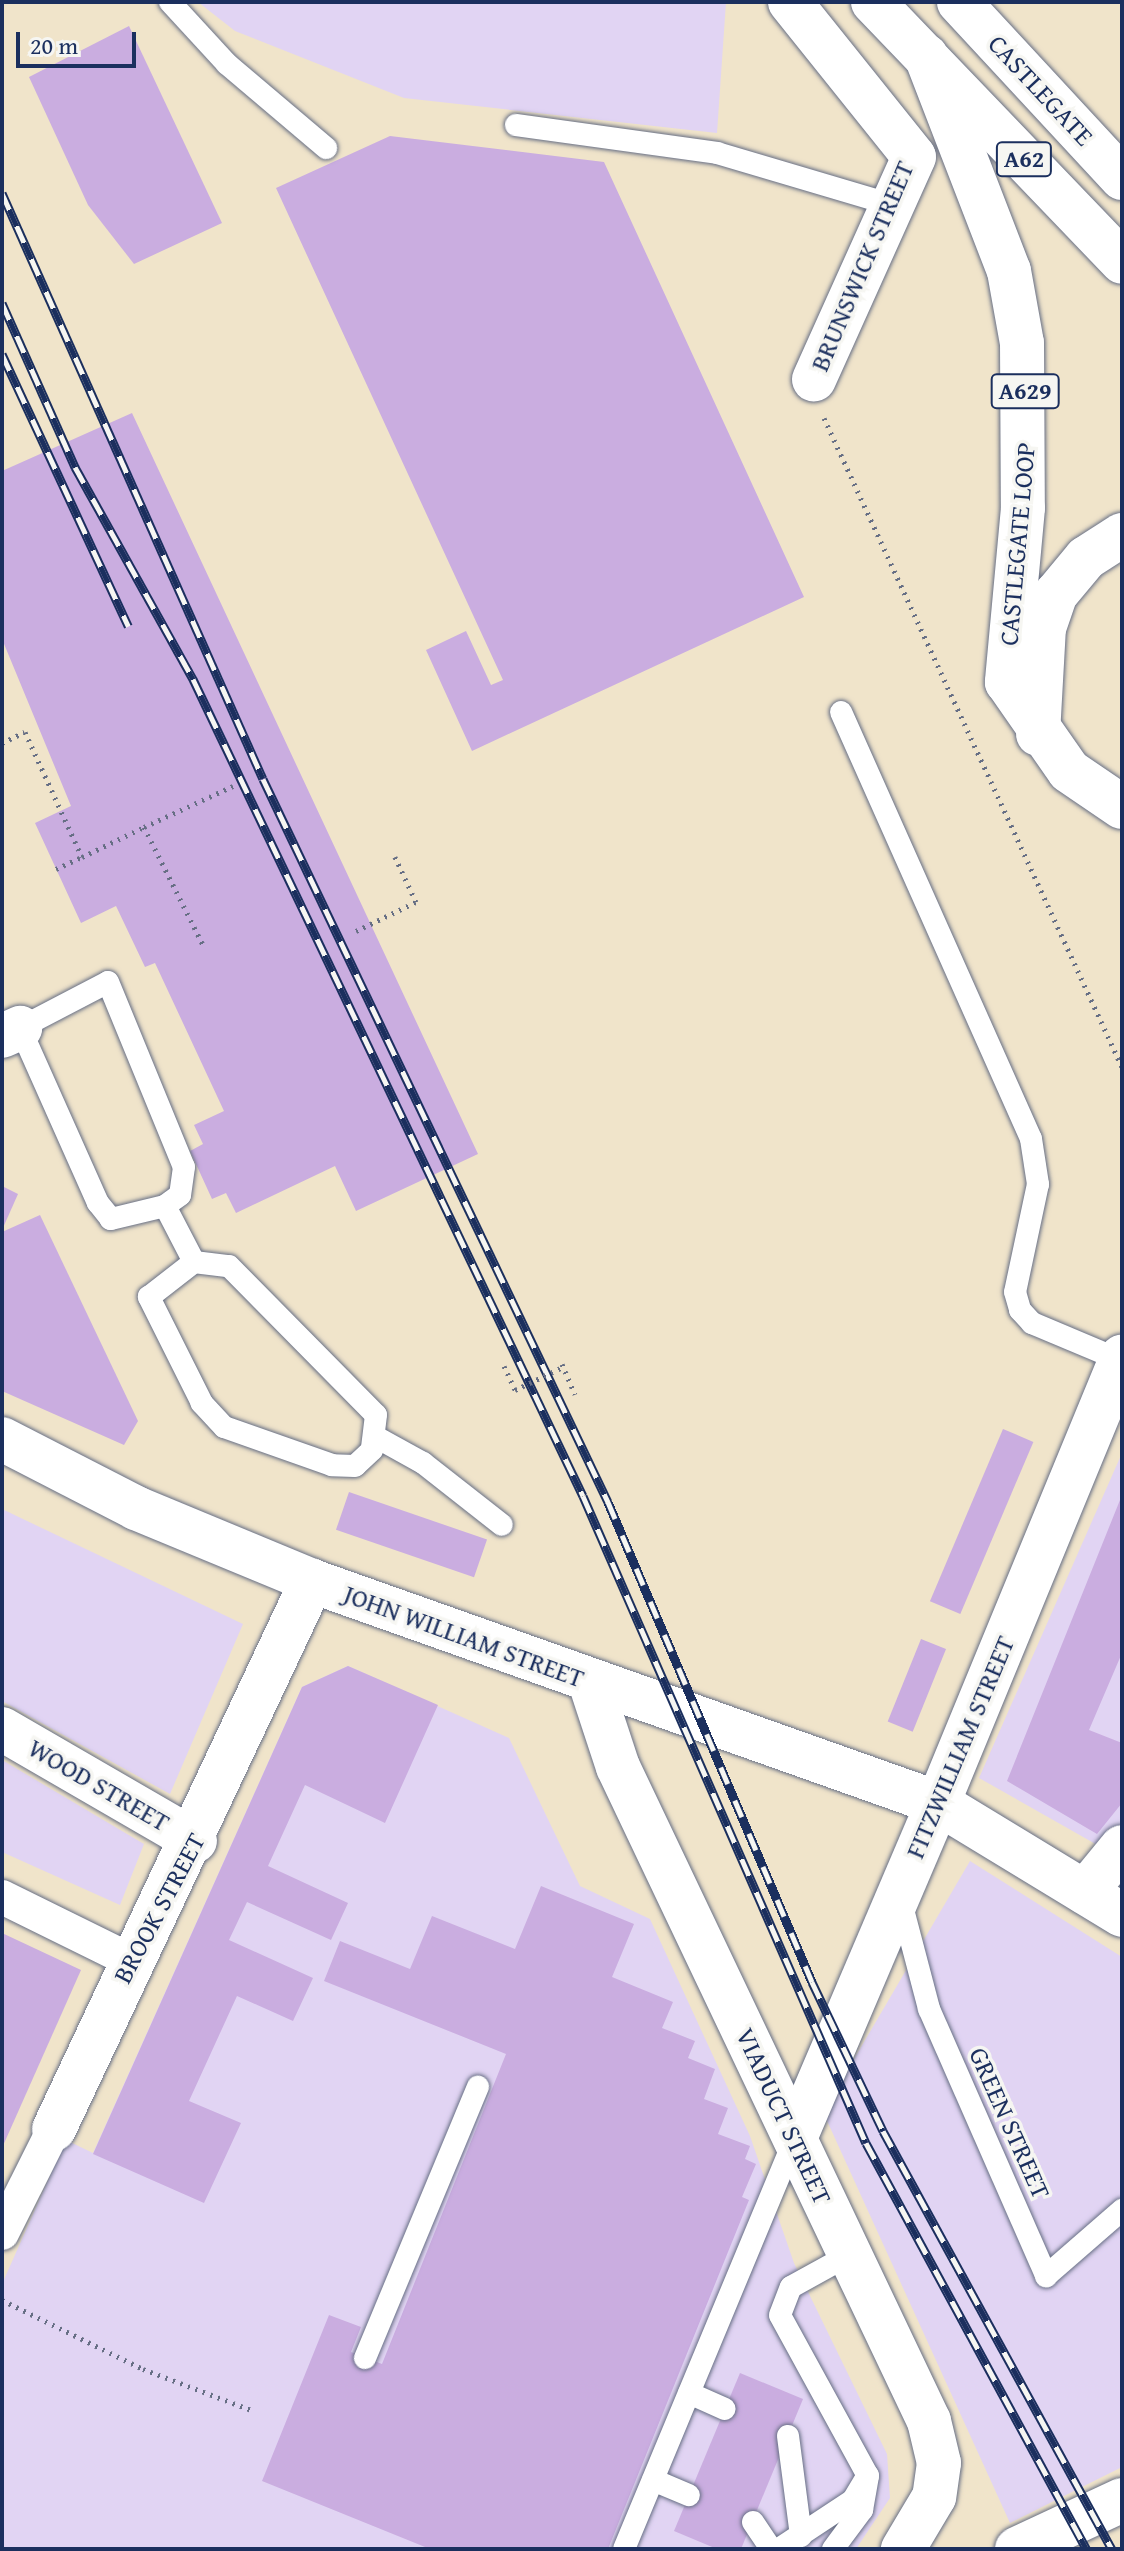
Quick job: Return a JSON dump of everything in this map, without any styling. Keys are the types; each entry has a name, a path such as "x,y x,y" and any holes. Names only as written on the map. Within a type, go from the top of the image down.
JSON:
{"main road":[{"name":"BRUNSWICK STREET","path":"790,2 914,157 814,380"},
{"name":"A62","path":"873,2 1122,262"},
{"name":"CASTLEGATE","path":"959,2 1122,178"},
{"name":"CASTLEGATE LOOP","path":"926,56 1009,271 1022,343 1023,508 1007,682 1038,734 1080,781 1122,807"},
{"path":"1038,734 1044,628 1056,594 1086,558 1122,535"},
{"name":"FITZWILLIAM STREET","path":"795,2138 938,1803 1121,1358"},
{"name":"JOHN WILLIAM STREET","path":"2,1439 136,1508 312,1581 938,1803 1122,1915"},
{"name":"BROOK STREET","path":"54,2129 130,1960 195,1841 312,1581"},
{"name":"VIADUCT STREET","path":"590,1682 618,1767 929,2421 939,2463 910,2540"},
{"name":"WOOD STREET","path":"2,1729 195,1841"},
{"path":"1085,1892 1122,1847"},
{"path":"1017,2549 1122,2500"}],"street":[{"path":"2,1897 130,1960"},
{"name":"BROOK STREET","path":"2,2233 54,2129"}],"lane":[{"path":"170,2 227,64 326,148"},
{"path":"516,125 717,153 806,188 893,205"},
{"path":"841,712 1031,1139 1038,1184 1015,1292 1020,1310 1032,1323 1121,1358"},
{"path":"108,982 184,1167 180,1195 165,1206 111,1219 98,1203 11,1032 108,982"},
{"path":"165,1206 194,1262"},
{"path":"194,1262 229,1266 376,1415 376,1437 355,1466 332,1465 224,1427 202,1403 149,1297 194,1262"},
{"path":"376,1437 423,1463 502,1525"},
{"name":"GREEN STREET","path":"899,1894 929,2009 1046,2276 1122,2210"},
{"path":"365,2358 478,2087"},
{"path":"624,2549 795,2138"},
{"path":"833,2549 862,2510 868,2476 780,2315 791,2287 849,2255"},
{"path":"689,2393 725,2409"},
{"path":"788,2436 801,2536"},
{"path":"779,2549 853,2500 868,2476"},
{"path":"653,2480 689,2495"},
{"path":"753,2522 771,2549"}],"path":[{"path":"814,380 831,442 1122,1067"},
{"path":"2,743 25,732 82,857"},
{"path":"56,869 233,786"},
{"path":"144,827 204,947"},
{"path":"356,931 416,902 395,857"},
{"path":"504,1366 516,1391 563,1366 575,1394"},
{"path":"2,2300 143,2369 254,2411"}],"shaded area":[{"path":"198,2 726,2 717,133 404,98 235,31"},
{"path":"1122,1453 1122,1859 979,1778"},
{"path":"2,1509 243,1624 170,1794 2,1701"},
{"path":"348,1666 509,1738 580,1886 650,1919 750,2136 794,2263 887,2454 890,2498 856,2549 2,2549 2,2284 66,2140 93,2153 302,1687"},
{"path":"2,1760 144,1844 120,1905 2,1852"},
{"path":"970,1861 1122,1957 1122,2467 1010,2523 823,2112"}],"building":[{"path":"129,26 222,223 134,264 88,205 29,77"},
{"path":"390,136 604,162 804,597 472,751 426,650 466,631 491,685 503,680 276,188"},
{"path":"132,413 478,1154 356,1211 335,1166 236,1213 226,1193 212,1199 190,1151 203,1144 194,1125 224,1111 155,963 145,967 116,906 81,923 35,823 71,806 2,639 2,471"},
{"path":"2,1186 18,1194 2,1230"},
{"path":"40,1215 138,1421 124,1445 2,1391 2,1232"},
{"path":"1003,1429 1033,1442 960,1614 930,1601"},
{"path":"349,1492 487,1540 474,1577 336,1530"},
{"path":"1122,1495 1122,1653 1089,1730 1122,1743 1122,1803 1097,1834 1007,1781"},
{"path":"921,1639 946,1649 913,1732 888,1722"},
{"path":"348,1666 438,1705 385,1823 305,1785 268,1866 348,1903 331,1940 247,1902 229,1940 313,1978 293,2021 237,1996 189,2101 241,2123 204,2203 93,2154 302,1687"},
{"path":"541,1886 634,1924 612,1977 673,2002 662,2028 695,2041 688,2058 715,2069 704,2099 728,2108 718,2134 750,2146 745,2159 756,2164 742,2197 749,2200 608,2549 430,2549 262,2481 329,2315 361,2327 351,2352 382,2364 506,2054 324,1981 340,1941 410,1969 432,1916 515,1949"},
{"path":"2,1933 81,1970 2,2148"},
{"path":"740,2373 803,2399 741,2549 717,2549 674,2531"}],"railway":[{"path":"2,193 263,779 608,1502 812,1982 883,2131 1112,2549"},
{"path":"2,303 75,467 193,679 583,1496 866,2143 1086,2549"},
{"path":"2,354 128,626"}]}
